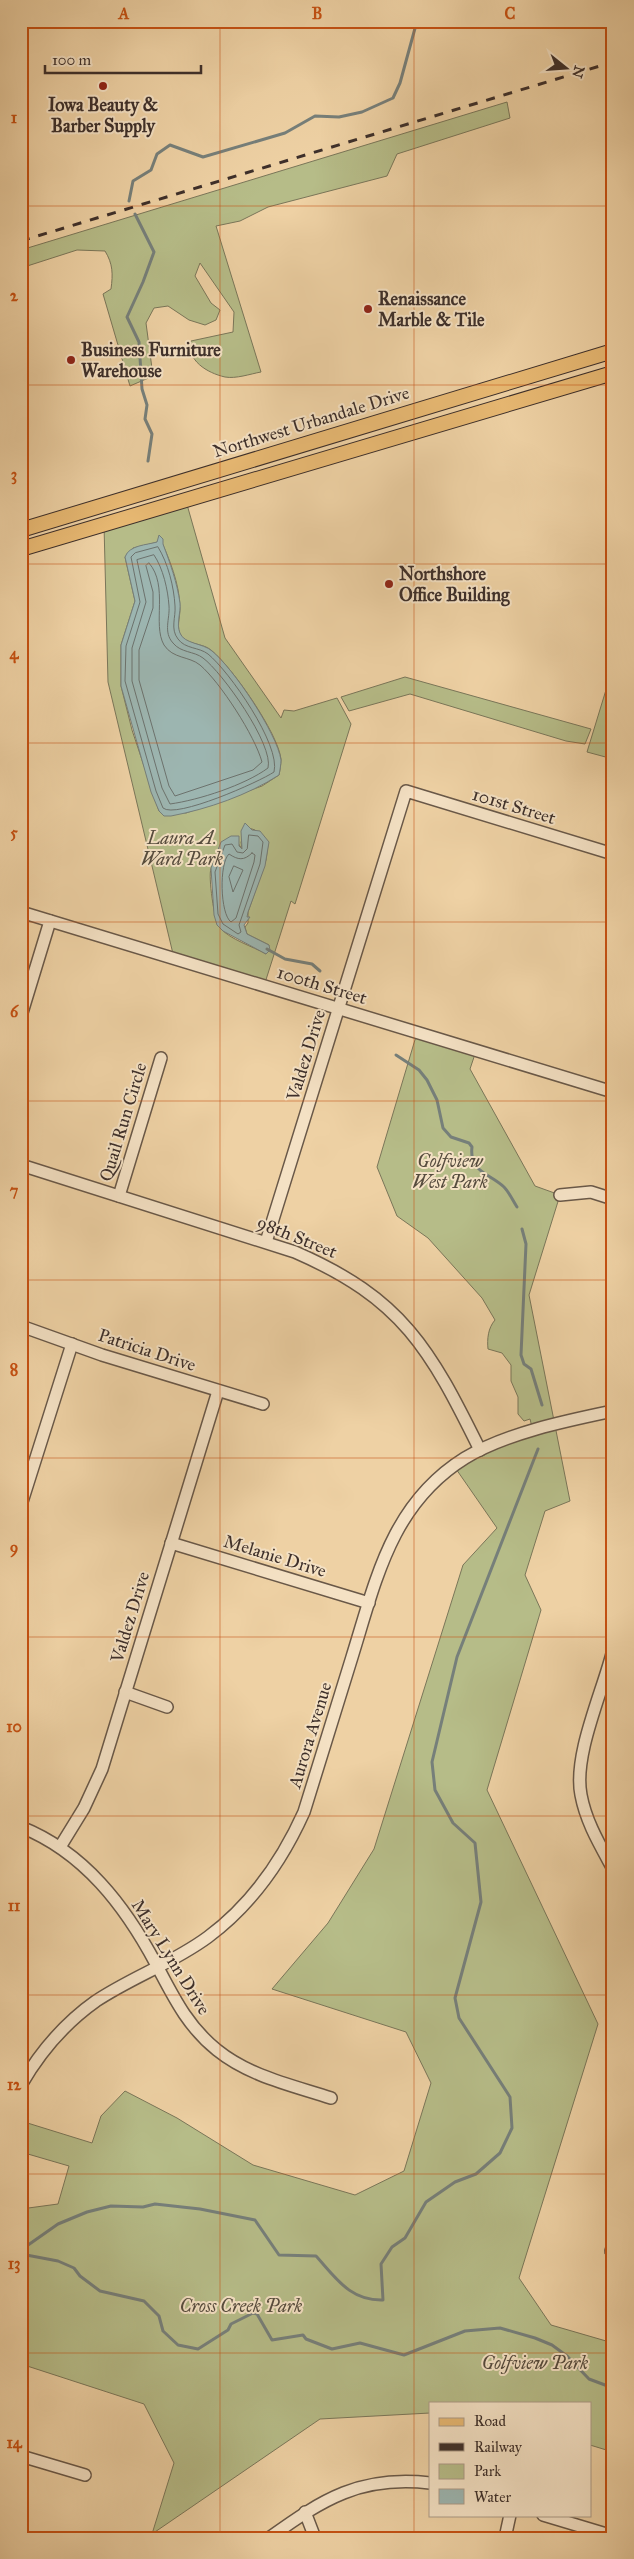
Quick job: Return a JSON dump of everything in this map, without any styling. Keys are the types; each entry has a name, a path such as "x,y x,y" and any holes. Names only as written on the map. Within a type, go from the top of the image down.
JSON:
{"main road":[{"name":"Northwest Urbandale Drive","path":"21,530 613,351"},
{"path":"21,550 613,373"}],"street":[{"name":"101st Street","path":"406,791 613,854"},
{"name":"Valdez Drive","path":"266,1242 406,791"},
{"name":"100th Street","path":"21,912 613,1092"},
{"path":"21,1016 50,921"},
{"name":"Quail Run Circle","path":"119,1196 161,1058"},
{"name":"98th Street","path":"21,1165 266,1242 325,1265 361,1286 404,1323 439,1369 480,1450"},
{"path":"560,1195 591,1192 613,1198"},
{"name":"Patricia Drive","path":"21,1326 218,1392 263,1404"},
{"path":"21,1505 72,1344"},
{"name":"Valdez Drive","path":"60,1847 84,1808 102,1769 218,1392"},
{"name":"Aurora Avenue","path":"21,2085 42,2054 78,2015 111,1992 158,1968 200,1942 230,1918 269,1874 293,1836 309,1795 382,1560 402,1521 415,1503 446,1472 480,1450 503,1440 613,1411"},
{"name":"Melanie Drive","path":"171,1543 369,1603"},
{"path":"613,1650 583,1749 580,1771 580,1794 586,1816 613,1869"},
{"path":"125,1692 167,1707"},
{"name":"Mary Lynn Drive","path":"21,1827 60,1847 88,1868 104,1885 132,1924 185,2017 219,2052 237,2065 263,2076 331,2098"},
{"path":"21,2456 85,2475"},
{"path":"268,2538 332,2496 369,2484 410,2481 429,2483"},
{"path":"305,2512 315,2538"},
{"path":"505,2538 510,2516"},
{"path":"546,2516 613,2536"}],"green space":[{"path":"507,102 510,118 397,154 387,176 268,207 240,221 216,226 261,372 238,377 225,377 205,369 195,360 190,348 191,341 233,332 234,312 200,263 195,276 211,303 220,310 216,320 205,325 189,320 168,306 154,308 146,323 153,376 130,386 103,294 111,289 112,279 111,265 105,251 77,250 21,268 21,250"},
{"name":"Laura A. Ward Park","path":"186,501 225,638 281,718 284,710 294,711 337,698 351,724 295,904 291,901 264,986 174,958 108,682 104,525","holes":["159,536 170,562 178,590 180,600 178,626 181,636 187,641 211,650 242,685 272,733 281,759 279,775 262,786 186,813 159,811 132,730 121,686 121,645 135,601 125,557 133,548 158,542","249,828 255,830 268,845 266,860 248,912 248,923 245,927 247,934 269,945 266,954 236,939 220,928 212,899 210,873 216,858 228,840 238,843 242,849 241,842"]},
{"path":"613,667 613,759 587,752"},
{"path":"405,677 591,729 585,744 566,741 410,694 349,711 341,697"},
{"name":"Cross Creek Park","path":"417,1033 476,1051 470,1069 535,1186 560,1195 529,1295 570,1501 545,1511 525,1575 541,1610 487,1790 598,2024 519,2278 551,2325 613,2343 613,2452 592,2446 592,2402 429,2402 429,2413 320,2419 152,2534 174,2463 144,2404 21,2364 21,2209 58,2204 69,2166 21,2152 21,2121 92,2143 101,2116 125,2091 177,2118 253,2165 355,2195 404,2171 431,2083 406,2032 272,1989 328,1923 374,1849 463,1565 497,1528 454,1466 533,1431 530,1419 524,1421 518,1414 518,1397 511,1381 511,1365 502,1353 488,1349 488,1334 495,1320 482,1298 428,1238 397,1216 377,1167"}],"water":[{"path":"159,535 163,539 177,588 180,603 178,626 182,637 208,648 231,671 263,718 278,748 281,760 279,775 254,789 213,805 171,816 164,816 159,811 151,792 121,686 121,645 135,601 125,557 134,548 157,542"},
{"path":"245,823 252,830 260,831 269,842 265,866 248,912 247,917 250,917 244,925 247,934 269,945 270,950 266,954 223,931 217,925 214,915 211,868 221,842 231,836 239,836 239,846 242,849 241,831"}],"waterway":[{"path":"129,201 133,181 151,170 157,154 170,145 203,157 285,133 315,116 339,117 362,112 393,98 400,83 417,21"},
{"path":"135,214 154,252 127,317 139,342 142,389 147,405 145,419 152,434 148,461"},
{"path":"267,949 285,959 312,964 320,971"},
{"path":"396,1055 419,1070 427,1080 437,1100 443,1128 451,1137 469,1143 472,1147 472,1155 477,1167 504,1187 517,1207"},
{"path":"522,1229 526,1244 521,1355 524,1364 531,1369 542,1405"},
{"path":"21,2250 58,2224 87,2212 111,2206 143,2207 155,2204 200,2209 255,2220 279,2255 316,2256 345,2287 361,2297 383,2300 381,2264 392,2247 405,2238 426,2202 455,2182 476,2174 500,2153 512,2128 510,2097 459,2018 455,1998 481,1902 475,1843 453,1823 435,1790 432,1762 457,1657 538,1449"},
{"path":"21,2254 58,2261 74,2268 80,2276 100,2291 144,2301 159,2316 163,2331 178,2345 198,2349 228,2330 231,2324 253,2313 257,2314 272,2340 303,2335 306,2339 332,2349 360,2343 404,2355 465,2331 500,2328 552,2345 567,2356 589,2379 613,2388"}],"railway":[{"path":"21,241 613,62"}],"place":[{"name":"Iowa Beauty & Barber Supply","path":"103,86"},
{"name":"Renaissance Marble & Tile","path":"368,309"},
{"name":"Business Furniture Warehouse","path":"71,360"},
{"name":"Northshore Office Building","path":"389,584"}],"park label":[{"name":"Golfview West Park","path":"450,1171"},
{"name":"Golfview Park","path":"535,2363"}]}
